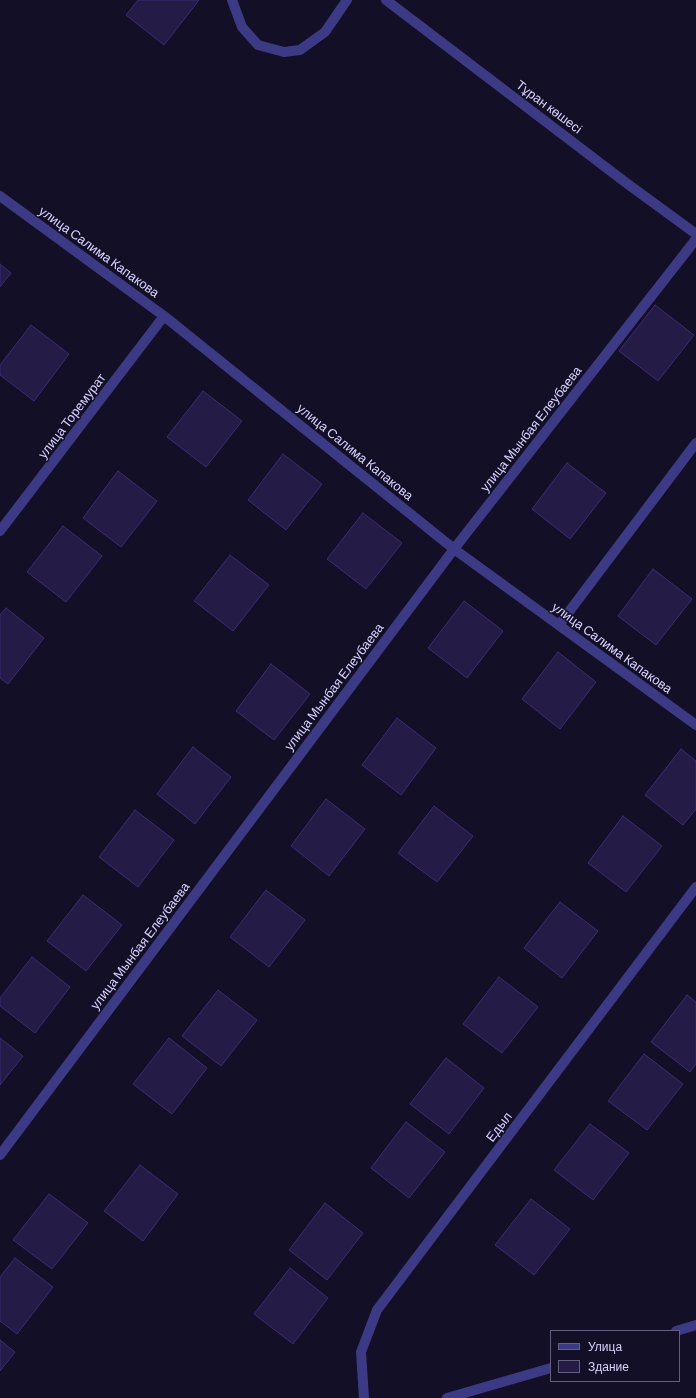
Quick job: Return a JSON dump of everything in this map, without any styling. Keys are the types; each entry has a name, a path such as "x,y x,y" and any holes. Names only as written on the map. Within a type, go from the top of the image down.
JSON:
{"street":[{"path":"232,0 242,27 258,45 284,52 300,50 325,32 347,0"},
{"name":"Тұран көшесі","path":"386,0 625,182 696,234"},
{"name":"улица Салима Капакова","path":"0,196 164,316 454,549 696,725"},
{"name":"улица Мынбая Елеубаева","path":"0,1155 454,549 696,239"},
{"name":"улица Торемурат","path":"0,531 164,316"},
{"path":"559,625 696,443"},
{"name":"Едыл","path":"364,1398 361,1352 377,1310 696,887"},
{"path":"679,1330 696,1325"},
{"path":"447,1398 550,1368"}],"building":[{"path":"138,0 199,0 164,45 126,15"},
{"path":"0,264 11,273 0,287"},
{"path":"655,305 694,335 658,381 619,351"},
{"path":"31,325 69,354 34,401 0,375 0,365"},
{"path":"203,391 242,421 206,467 167,437"},
{"path":"283,454 322,484 286,530 248,500"},
{"path":"567,463 606,493 570,539 532,509"},
{"path":"118,471 157,501 121,547 83,518"},
{"path":"363,513 402,543 366,589 327,559"},
{"path":"63,526 102,556 66,602 27,572"},
{"path":"230,555 269,585 233,631 194,601"},
{"path":"653,569 692,599 656,645 618,616"},
{"path":"464,601 503,631 467,678 428,648"},
{"path":"6,608 44,638 8,684 0,678 0,615"},
{"path":"558,652 596,682 560,729 522,699"},
{"path":"271,664 310,694 274,740 236,711"},
{"path":"397,718 436,748 401,795 362,765"},
{"path":"193,747 231,777 195,824 157,794"},
{"path":"681,749 696,761 696,809 683,825 645,795"},
{"path":"326,799 365,829 329,876 291,846"},
{"path":"434,806 473,836 437,882 398,853"},
{"path":"135,810 174,840 138,887 99,857"},
{"path":"623,816 662,846 626,892 588,863"},
{"path":"266,890 305,920 269,967 230,937"},
{"path":"83,895 122,925 86,971 47,941"},
{"path":"560,902 598,931 562,978 524,948"},
{"path":"32,957 70,987 35,1033 0,1006 0,998"},
{"path":"499,977 538,1007 502,1053 463,1024"},
{"path":"218,990 257,1020 221,1066 182,1036"},
{"path":"687,995 696,1002 696,1064 690,1072 651,1042"},
{"path":"0,1038 23,1056 0,1085"},
{"path":"169,1038 207,1068 172,1114 133,1084"},
{"path":"644,1054 683,1084 647,1130 608,1101"},
{"path":"446,1058 484,1088 449,1134 410,1104"},
{"path":"406,1122 445,1152 409,1198 371,1168"},
{"path":"590,1124 629,1153 593,1200 554,1170"},
{"path":"140,1165 178,1194 143,1241 104,1211"},
{"path":"49,1194 88,1223 52,1269 13,1240"},
{"path":"531,1199 570,1229 534,1275 495,1245"},
{"path":"325,1203 363,1233 327,1280 289,1250"},
{"path":"15,1258 53,1287 17,1334 0,1321 0,1277"},
{"path":"290,1268 328,1298 293,1344 254,1314"},
{"path":"0,1340 15,1352 0,1371"}]}
